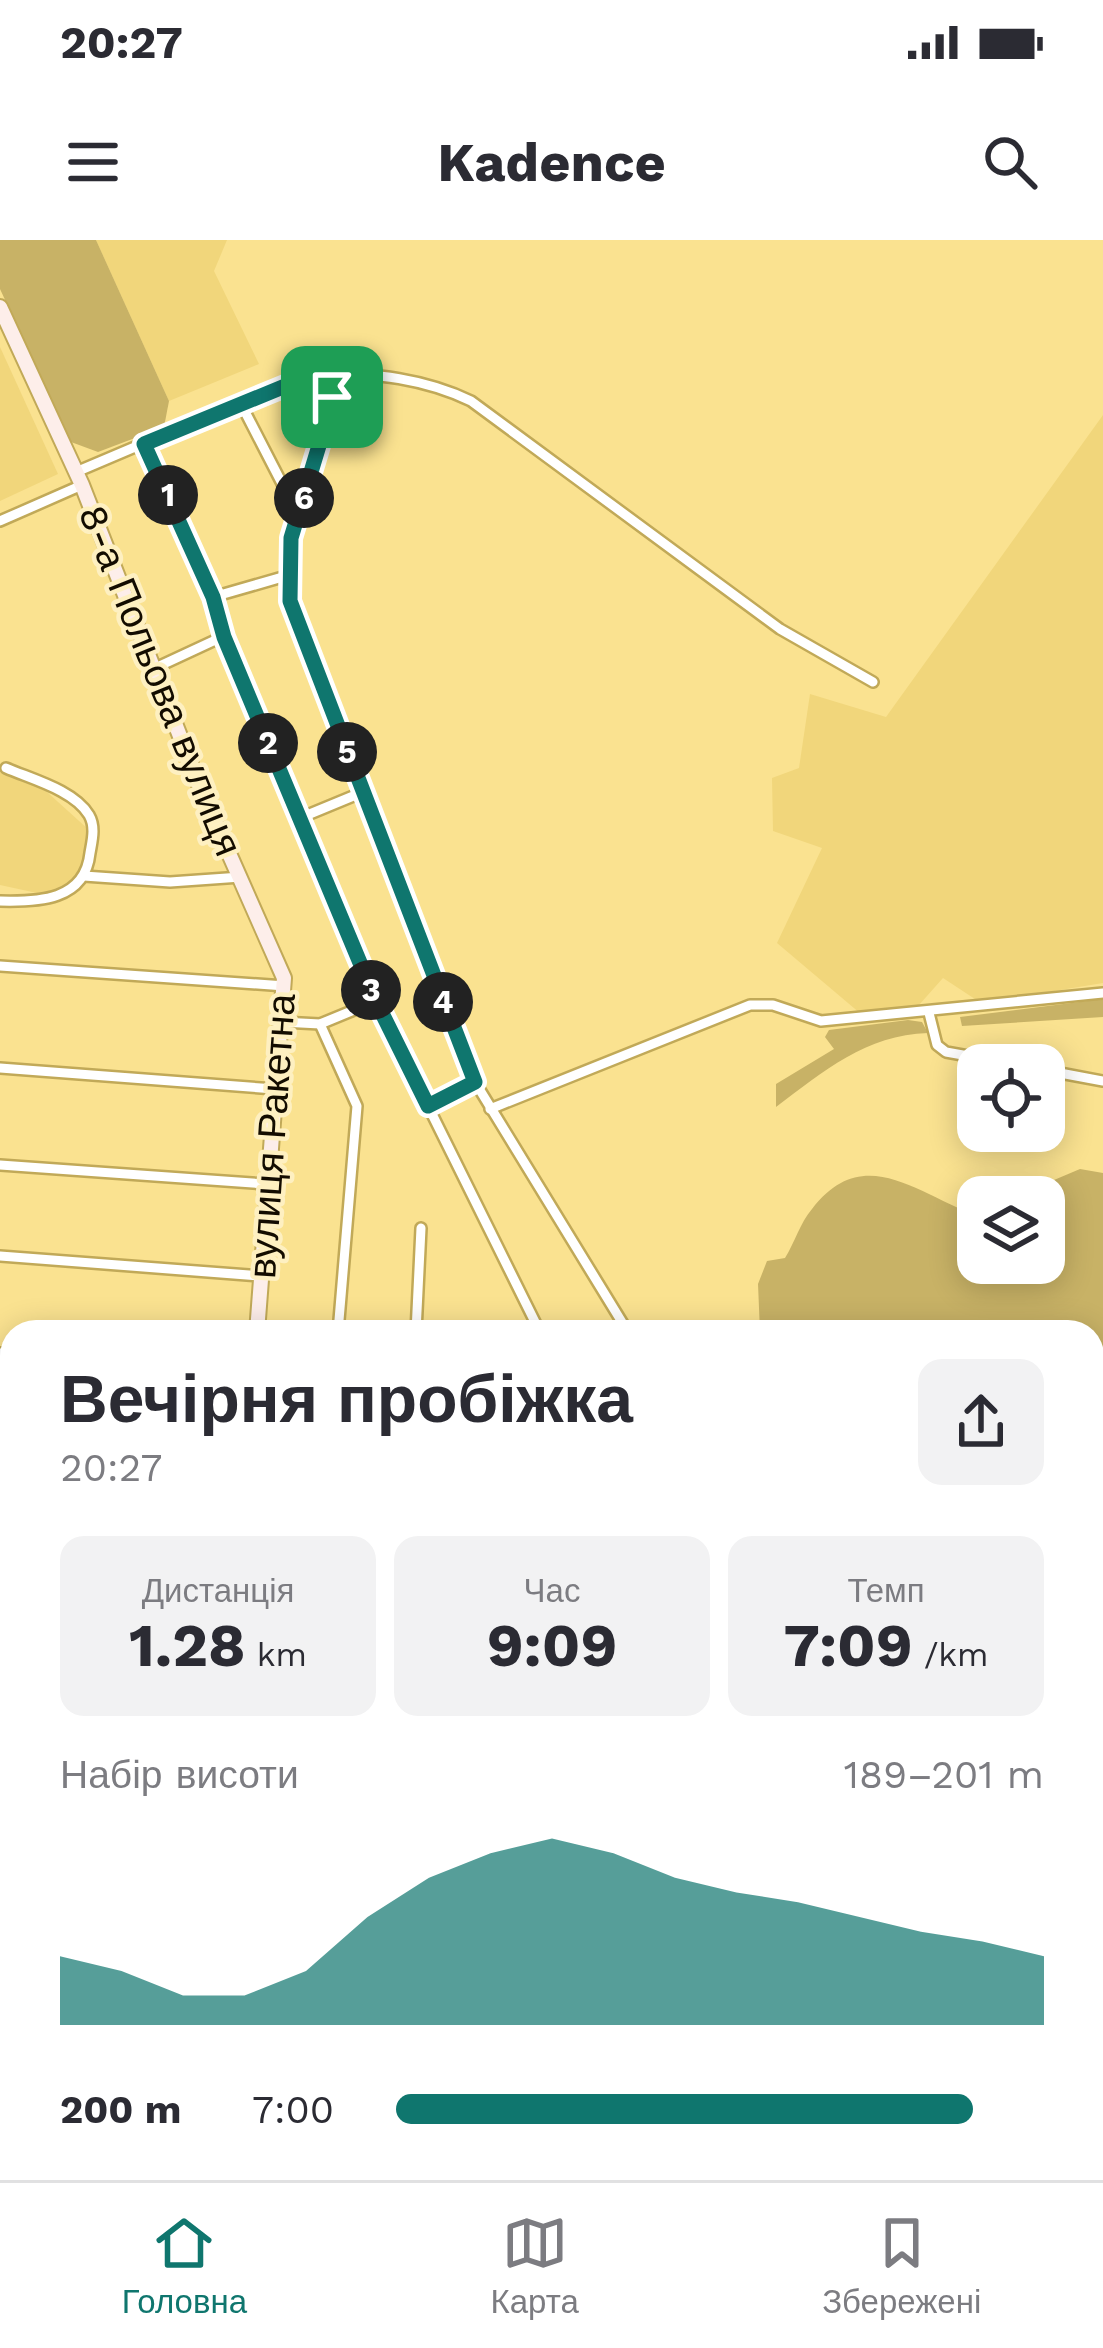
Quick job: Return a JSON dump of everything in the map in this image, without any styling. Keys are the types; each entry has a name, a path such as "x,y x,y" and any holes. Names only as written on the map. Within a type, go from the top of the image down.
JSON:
{"street":[{"name":"8-а Польова вулиця","path":"0,308 79,478 241,877 170,882 84,876"},
{"path":"0,521 144,444 300,378 327,384 361,376 435,388 471,401 780,628 874,682"},
{"path":"327,384 331,406 286,576 290,601 475,1082 621,1320"},
{"path":"240,402 292,501 302,503"},
{"path":"144,444 213,597 224,637 376,1001 534,1320"},
{"path":"213,597 286,576"},
{"path":"153,669 224,637"},
{"path":"0,901 58,897 84,876 92,833 89,815 69,797 6,768"},
{"path":"300,818 363,792"},
{"name":"вулиця Ракетна","path":"241,877 284,986 258,1320"},
{"path":"0,966 284,986"},
{"path":"490,1109 750,1005 773,1005 793,1016 821,1021 1103,993"},
{"path":"282,1022 320,1024 376,1001"},
{"path":"928,1013 938,1045 957,1054"},
{"path":"320,1024 357,1106 339,1320"},
{"path":"0,1068 275,1089"},
{"path":"1065,1074 1103,1082"},
{"path":"428,1106 475,1082"},
{"path":"0,1165 266,1184"},
{"path":"417,1320 421,1228"},
{"path":"0,1256 261,1276"}],"shaded area":[{"path":"0,240 96,240 169,401 164,427 98,452 71,442 0,289"},
{"path":"96,240 227,240 214,271 259,364 169,401"},
{"path":"0,347 58,474 0,501"},
{"path":"1103,415 1103,983 981,1003 943,978 919,1005 861,1014 777,943 822,848 773,831 772,778 799,768 810,694 886,717"},
{"path":"0,768 47,792 89,830 83,871 60,889 37,893 0,885"},
{"path":"1103,999 1103,1017 962,1026 960,1017"},
{"path":"922,1022 928,1033 865,1048 776,1107 776,1084 834,1049 825,1037 829,1030"},
{"path":"1080,1169 1103,1173 1103,1320 760,1320 758,1284 767,1261 785,1258 804,1220 832,1189 851,1178 872,1176 957,1207 957,1284 1065,1284 1063,1176"}],"route":[{"path":"320,379 332,397 291,538 287,588 475,1082 428,1106 376,1001 224,637 213,597 144,444 293,380 320,379"}]}
